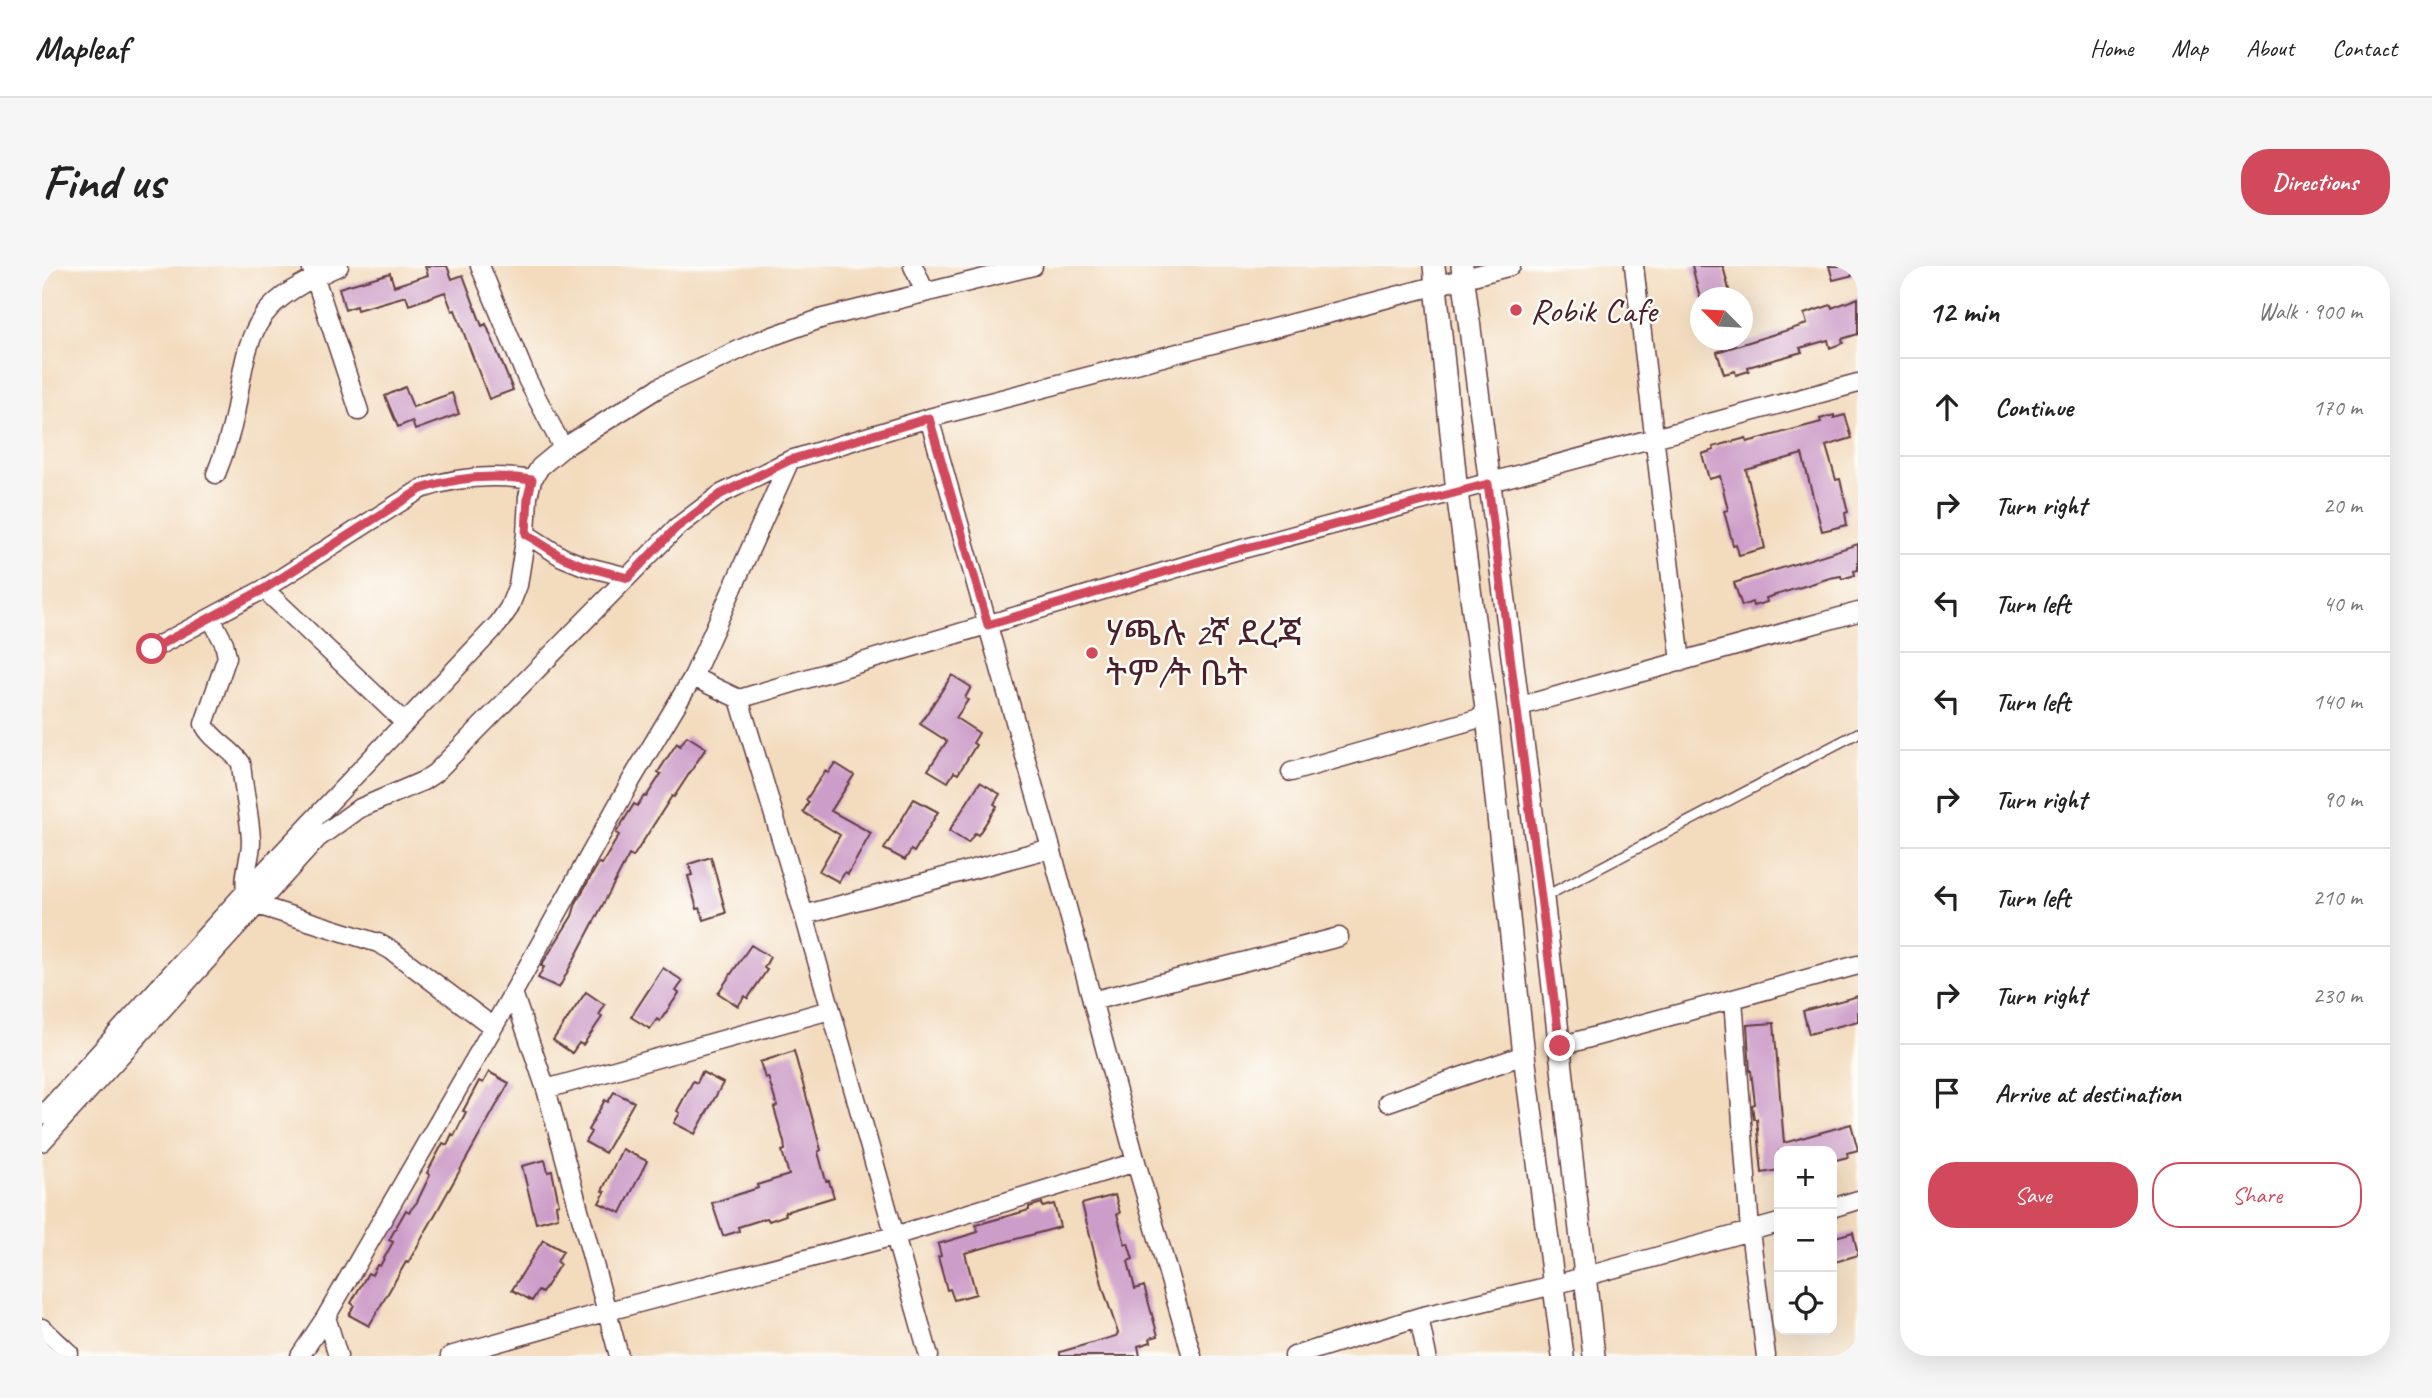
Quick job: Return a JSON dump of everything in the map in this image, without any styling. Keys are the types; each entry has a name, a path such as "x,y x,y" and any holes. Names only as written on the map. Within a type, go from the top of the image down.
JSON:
{"street":[{"path":"216,474 230,435 245,360 256,331 269,309 314,271 339,266"},
{"path":"480,266 527,379 563,448"},
{"path":"913,266 925,292"},
{"path":"42,1142 404,722 498,624 509,608 518,585 526,534 528,497 532,480 540,467 563,448 660,387 756,342 823,318 1033,266"},
{"path":"42,1116 251,898 337,823 358,809 435,774 676,528 721,494 790,460 929,418 1435,276 1511,266"},
{"path":"1634,266 1681,662"},
{"path":"314,271 359,411"},
{"path":"1463,273 1543,898 1594,1356"},
{"path":"1435,276 1457,492 1487,716 1524,1055 1563,1356"},
{"path":"693,677 739,699 1224,554 1858,383"},
{"path":"929,418 1192,1356"},
{"path":"300,1356 326,1317 513,993 632,779 693,677 790,460"},
{"path":"152,649 264,589 421,489 473,476 501,475 532,480"},
{"path":"526,534 562,557 628,578"},
{"path":"264,589 404,722"},
{"path":"1517,707 1858,612"},
{"path":"211,618 224,643 227,657 204,724 208,733 234,753 242,763 251,847 244,879 251,898"},
{"path":"739,699 804,915 929,1356"},
{"path":"1291,772 1487,716"},
{"path":"804,915 1051,848"},
{"path":"251,898 378,943 493,1027"},
{"path":"1092,1002 1339,937"},
{"path":"1560,1046 1858,965"},
{"path":"513,993 545,1089 619,1356"},
{"path":"1733,999 1750,1231 1766,1356"},
{"path":"545,1089 830,1010"},
{"path":"1388,1102 1524,1055"},
{"path":"450,1356 608,1311 894,1236 1136,1162"},
{"path":"1837,1206 1858,1200"},
{"path":"1294,1356 1419,1317 1554,1285 1774,1224"},
{"path":"326,1317 338,1356"},
{"path":"1419,1317 1427,1356"},
{"path":"42,1328 69,1353"}],"lane":[{"path":"1543,898 1858,733"}],"building":[{"path":"425,266 447,266 452,279 463,275 482,326 486,324 513,390 489,399 455,310 452,311 445,292 409,305 406,296 357,310 356,306 345,310 339,288 390,273 394,286 428,275"},
{"path":"1692,266 1723,266 1728,287 1697,287"},
{"path":"1829,266 1858,266 1858,274 1833,280"},
{"path":"1858,298 1858,334 1842,339 1843,343 1830,348 1828,340 1800,348 1802,352 1748,367 1749,371 1736,375 1735,371 1724,374 1717,352 1753,350 1753,341 1807,324 1804,314 1831,305 1832,308"},
{"path":"405,387 413,407 452,393 459,414 415,430 412,421 398,427 385,396"},
{"path":"1834,415 1834,418 1845,415 1852,438 1826,446 1836,480 1840,479 1848,512 1845,513 1847,525 1822,531 1802,454 1746,470 1765,548 1739,555 1736,544 1733,545 1724,511 1728,510 1720,476 1709,479 1702,454 1714,450 1713,447 1746,438 1747,442 1821,422 1820,419"},
{"path":"1858,544 1858,570 1854,571 1855,575 1842,579 1841,576 1830,578 1766,598 1767,602 1753,606 1752,602 1742,606 1734,583"},
{"path":"952,675 971,687 965,698 968,700 956,718 979,733 973,743 976,745 958,774 954,772 948,782 928,770 947,741 920,724"},
{"path":"687,736 706,748 633,857 629,855 559,988 538,978 544,967 541,966 572,916 576,903 619,835 616,833 634,804 637,806 644,796 646,797 677,743 680,746"},
{"path":"835,763 854,775 831,811 871,833 848,874 845,872 839,882 819,871 840,835 803,812 809,802 806,800 825,771 828,773"},
{"path":"980,782 1000,794 994,804 997,806 978,835 975,833 968,843 949,831"},
{"path":"914,799 938,812 914,852 911,850 905,860 884,849"},
{"path":"711,857 726,913 704,920 700,908 697,909 688,876 692,875 689,864"},
{"path":"751,945 770,957 764,968 767,970 748,998 745,996 738,1006 718,993"},
{"path":"663,968 683,981 676,991 679,993 660,1021 657,1019 650,1029 631,1017"},
{"path":"586,992 605,1005 599,1015 602,1017 583,1045 579,1043 572,1053 553,1040"},
{"path":"1858,996 1858,1021 1809,1034 1803,1011"},
{"path":"1774,1023 1784,1143 1851,1124 1858,1150 1847,1153 1848,1157 1837,1160 1837,1146 1774,1146 1774,1171 1762,1173 1757,1119 1754,1119 1752,1105 1755,1104 1747,1025"},
{"path":"794,1051 821,1150 818,1152 826,1181 829,1181 834,1197 785,1212 786,1215 769,1221 767,1218 738,1227 739,1231 723,1236 712,1203 789,1175 782,1151 785,1150 784,1142 774,1108 777,1106 760,1062"},
{"path":"489,1072 509,1083 408,1263 406,1262 369,1326 349,1315 354,1305 351,1303 368,1273 372,1275 377,1265 380,1266 393,1242 389,1240 406,1210 409,1212 417,1202 430,1175 427,1173 443,1143 447,1145 452,1134 454,1136 466,1112 463,1111 479,1081 483,1083"},
{"path":"702,1072 723,1083 695,1134 674,1123 680,1113 677,1111 693,1081 697,1083"},
{"path":"614,1092 634,1102 605,1153 585,1142 591,1132 588,1130 605,1100 608,1102"},
{"path":"622,1149 647,1161 621,1213 599,1203"},
{"path":"545,1160 548,1172 552,1171 559,1204 556,1205 558,1217 536,1223 522,1166"},
{"path":"1115,1195 1125,1244 1128,1243 1133,1259 1128,1261 1135,1289 1144,1286 1158,1336 1150,1338 1151,1342 1138,1346 1140,1356 1060,1356 1060,1352 1116,1336 1118,1333 1103,1288 1082,1204"},
{"path":"1042,1203 1043,1207 1054,1204 1060,1227 965,1253 976,1294 954,1300 950,1289 947,1290 938,1257 941,1256 938,1244 978,1232 976,1225 1029,1210 1029,1207"},
{"path":"1853,1232 1858,1255 1837,1261 1837,1237"},
{"path":"543,1240 563,1251 557,1262 560,1264 542,1293 538,1291 532,1301 512,1290"}],"place":[{"name":"Robik Cafe","path":"1516,310"},
{"name":"ሃጫሉ 2ኛ ደረጃ ትም/ት ቤት","path":"1092,653"}],"route":[{"path":"152,649 264,589 421,489 442,482 473,476 501,475 532,480 526,534 562,557 628,578 676,528 721,494 790,460 929,418 988,625 1224,554 1488,484 1560,1046"}]}
